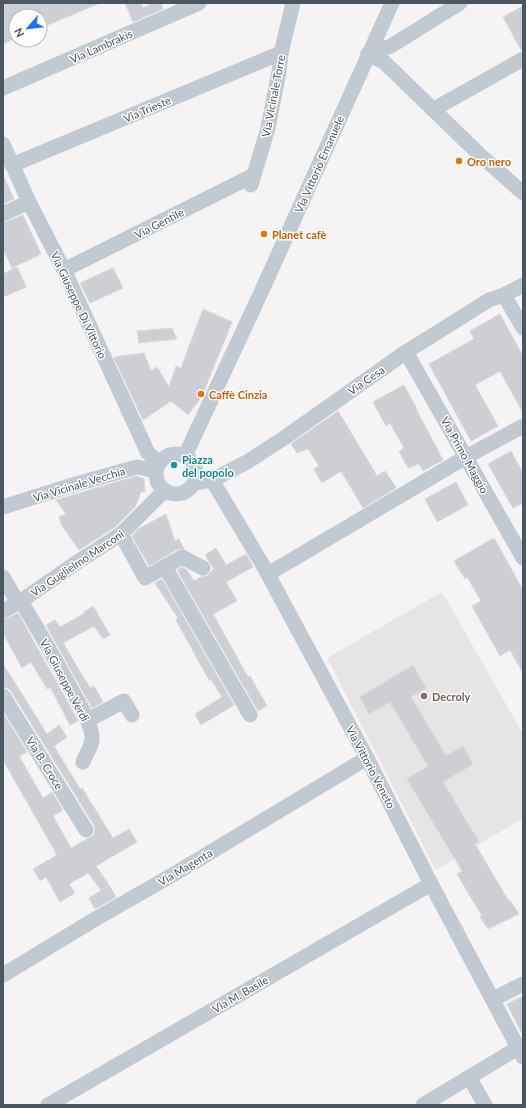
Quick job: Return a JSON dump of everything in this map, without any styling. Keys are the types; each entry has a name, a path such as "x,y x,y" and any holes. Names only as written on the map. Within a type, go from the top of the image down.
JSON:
{"street":[{"name":"Via Lambrakis","path":"3,88 199,3"},
{"name":"Via Vicinale Torre","path":"252,182 268,128 279,72 281,53 293,3"},
{"name":"Via Vittorio Emanuele","path":"185,456 264,288 392,3"},
{"path":"368,54 391,46 460,3"},
{"name":"Via Trieste","path":"12,165 281,53"},
{"path":"368,54 384,62 479,154 523,193"},
{"path":"434,109 523,59"},
{"name":"Via Giuseppe Di Vittorio","path":"3,144 29,202 64,270 148,453 157,467"},
{"name":"Via Gentile","path":"64,270 252,182"},
{"path":"3,214 29,202"},
{"name":"Via Cesa","path":"194,483 212,480 246,462 284,438 406,352 489,300 504,295 523,285"},
{"path":"504,295 523,328"},
{"name":"Via Primo Maggio","path":"406,352 523,558"},
{"path":"268,574 466,457 523,426"},
{"path":"173,454 185,456 194,465 196,471 194,483 188,490 180,494 172,494 164,491 159,486 156,478 157,467 168,455 173,454"},
{"name":"Via Vicinale Vecchia","path":"3,507 76,484 138,467 157,467"},
{"name":"Via Vittorio Veneto","path":"212,480 268,574 367,758 431,884 521,1053"},
{"name":"Via Guglielmo Marconi","path":"3,611 20,602 121,534 164,491"},
{"path":"121,534 145,578 182,557 203,568"},
{"path":"165,567 250,715"},
{"name":"Via Giuseppe Verdi","path":"3,577 20,602 63,674 88,720 92,737 91,748 85,756 83,762"},
{"name":"Via B. Croce","path":"3,696 86,830"},
{"path":"88,720 124,701 132,715"},
{"name":"Via Magenta","path":"3,975 367,758"},
{"name":"Via M. Basile","path":"48,1105 431,884"},
{"path":"493,999 523,984"},
{"path":"423,1105 469,1077 521,1053"},
{"path":"469,1077 485,1105"}],"shaded area":[{"name":"Decroly","path":"442,592 523,734 523,818 436,870 327,658"}],"building":[{"path":"3,3 100,3 48,25 48,8 8,8 8,42 3,44"},
{"path":"125,3 141,3 143,8 154,3 161,3 163,9 133,22"},
{"path":"523,6 523,50 521,50 503,17"},
{"path":"3,175 14,199 3,204"},
{"path":"23,215 41,254 12,268 3,249 3,223"},
{"path":"17,267 26,287 3,297 3,274"},
{"path":"113,268 123,288 90,303 80,283"},
{"path":"203,309 232,322 202,396 188,415 171,401 143,420 114,358 144,353 151,371 157,367 169,387 176,366 181,368"},
{"path":"500,314 523,356 523,413 500,371 475,385 498,426 471,441 429,364 474,339 470,331"},
{"path":"172,328 177,339 139,343 137,331"},
{"path":"404,385 443,460 423,471 419,464 408,468 399,451 404,448 390,423 386,426 373,402"},
{"path":"338,411 377,476 385,471 396,488 363,508 341,471 322,483 314,469 319,466 308,449 297,453 291,444"},
{"path":"511,451 523,473 523,503 513,508 488,464"},
{"path":"137,476 144,479 145,492 141,492 135,507 115,527 79,550 62,526 59,517 66,514 56,500"},
{"path":"456,482 468,505 437,522 425,499"},
{"path":"166,514 175,541 179,539 184,549 178,549 149,566 132,536 138,529"},
{"path":"494,538 523,590 523,673 510,650 500,656 472,606 481,601 467,577 465,579 454,561"},
{"path":"216,548 226,565 246,554 253,567 226,582 237,601 213,614 248,677 250,676 267,706 258,711 177,570 182,567 187,570 194,581 201,577 207,576 214,569 205,555"},
{"path":"162,579 234,705 201,725 195,714 222,697 211,679 209,680 176,620 178,618 155,583"},
{"path":"93,606 110,635 103,639 94,626 63,643 90,688 94,686 103,702 92,708 46,625 55,620 60,627 85,613 84,612"},
{"path":"18,613 78,721 70,725 50,687 47,689 31,662 22,668 3,633 3,620"},
{"path":"3,664 47,734 59,725 67,737 54,746 80,789 82,788 113,838 129,829 137,842 96,866 109,885 101,890 88,873 69,884 75,893 60,902 46,877 40,881 33,869 57,855 3,760 3,713 27,752 19,756 43,798 52,792 63,810 53,816 71,848 91,837 94,834 95,829 94,825 11,691 8,688 3,687"},
{"path":"413,665 426,688 411,697 446,756 463,746 473,764 443,782 479,842 475,844 508,900 510,900 519,914 488,929 457,874 462,871 407,779 428,766 390,702 369,714 360,697"},
{"path":"109,885 116,897 95,909 89,898"},
{"path":"523,996 523,1036 507,1004"}],"place":[{"name":"Oro nero","path":"459,161"},
{"name":"Planet cafè","path":"264,234"},
{"name":"Caffè Cinzia","path":"201,394"},
{"name":"Piazza del popolo","path":"174,465"},
{"name":"Decroly","path":"424,696"}]}
